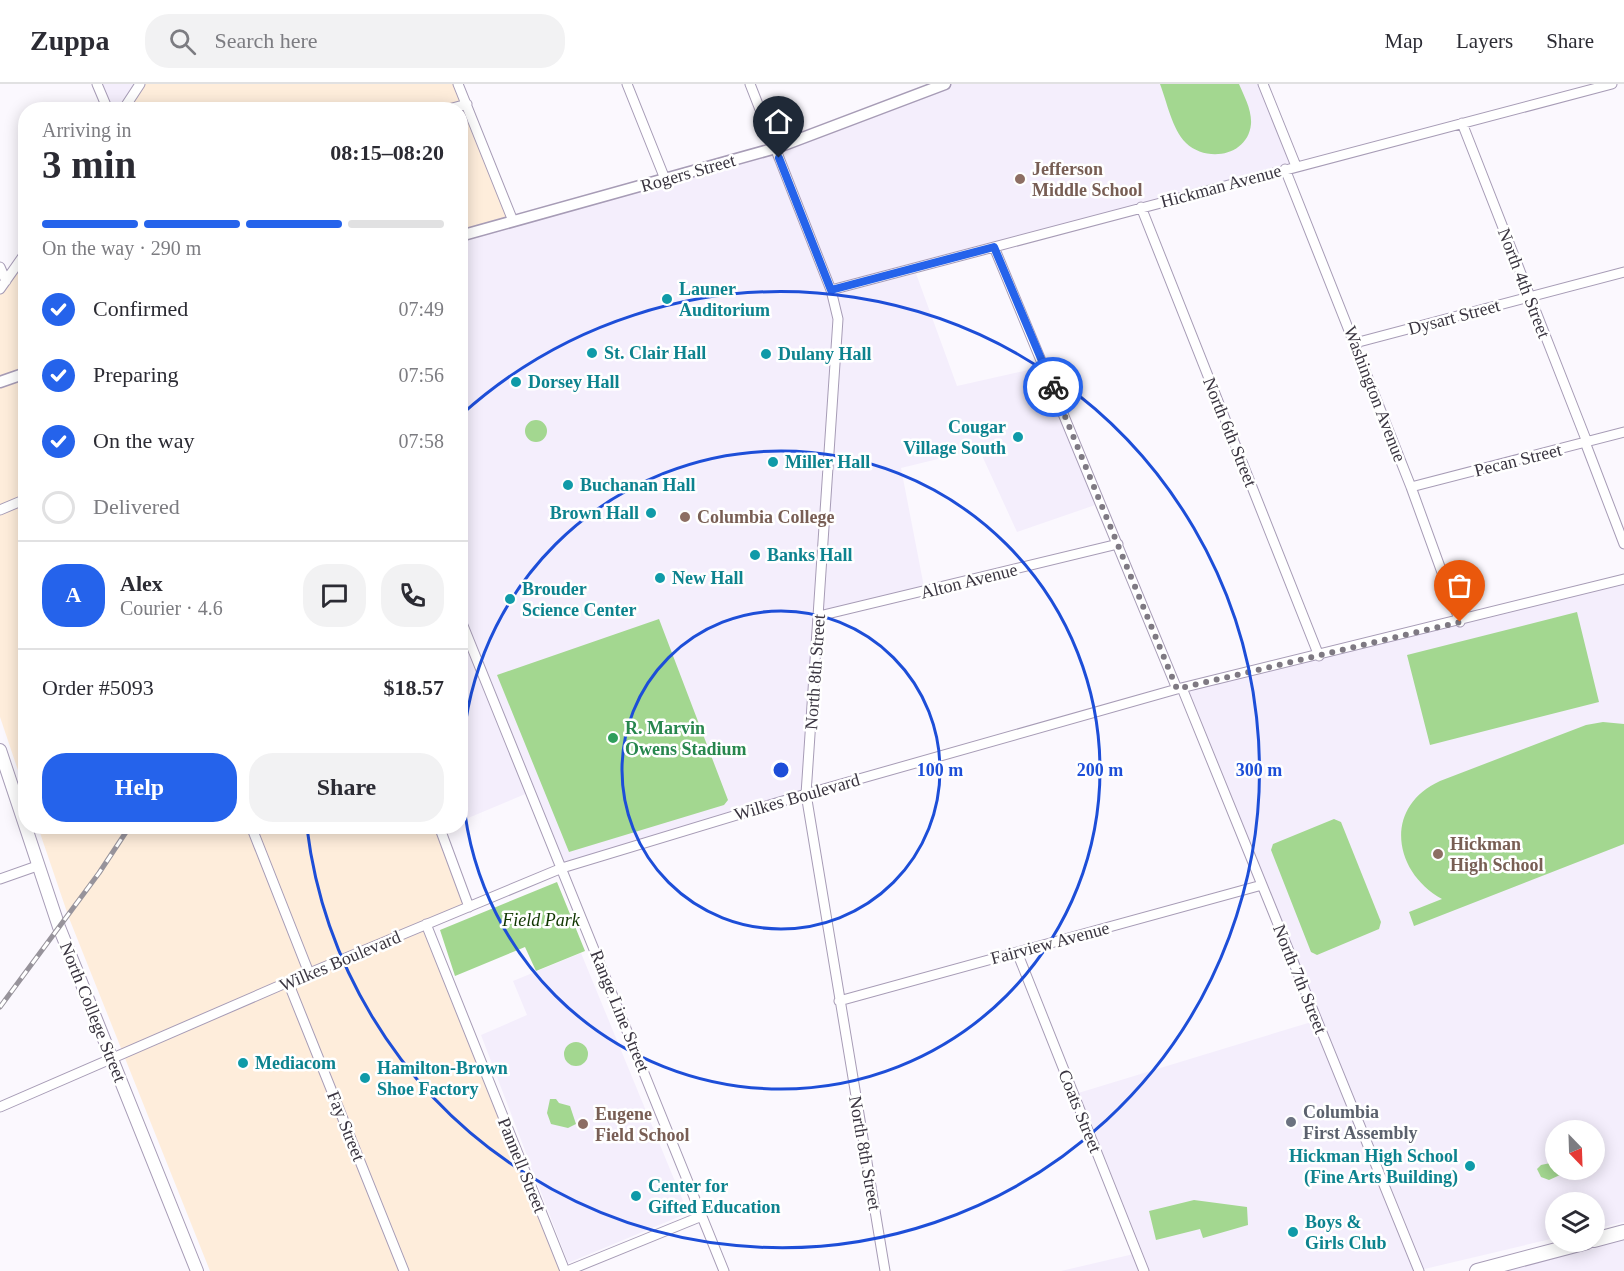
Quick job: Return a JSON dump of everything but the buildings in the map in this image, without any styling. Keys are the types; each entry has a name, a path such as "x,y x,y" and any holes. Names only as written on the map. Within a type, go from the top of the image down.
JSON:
{"main road":[{"name":"North College Street","path":"0,750 18,806"},
{"name":"North College Street","path":"27,834 111,1058 197,1271"},
{"path":"1605,1237 1624,1232"},
{"path":"1477,1271 1549,1252"}],"street":[{"path":"97,84 105,102"},
{"path":"128,102 140,84"},
{"path":"458,84 465,102"},
{"path":"627,84 665,179"},
{"name":"North 8th Street","path":"750,84 831,290 838,319 806,794 885,1271"},
{"name":"Rogers Street","path":"468,234 776,148 945,84"},
{"path":"1263,84 1296,166"},
{"name":"Hickman Avenue","path":"831,290 1612,84"},
{"path":"468,109 513,221"},
{"name":"North 4th Street","path":"1462,123 1624,544"},
{"name":"Washington Avenue","path":"1285,169 1411,487 1460,622"},
{"name":"North 6th Street","path":"1141,207 1319,656"},
{"name":"North 7th Street","path":"994,247 1262,885 1419,1271"},
{"path":"3,285 18,263"},
{"path":"0,267 3,285"},
{"name":"Dysart Street","path":"1354,343 1624,272"},
{"path":"0,382 18,376"},
{"name":"Pecan Street","path":"1411,487 1624,432"},
{"path":"0,510 18,502"},
{"name":"Alton Avenue","path":"819,616 1118,544"},
{"name":"Wilkes Boulevard","path":"0,1107 288,982 561,868 806,794 1180,688 1460,622 1624,579"},
{"name":"Range Line Street","path":"468,638 724,1271"},
{"path":"254,834 309,974"},
{"path":"442,834 469,907"},
{"path":"0,879 37,866"},
{"name":"Fairview Avenue","path":"839,1001 1262,885"},
{"name":"Pannell Street","path":"426,924 566,1271"},
{"name":"Coats Street","path":"1017,952 1144,1271"},
{"name":"Fay Street","path":"288,982 404,1271"},
{"path":"566,1271 702,1216"}],"shaded area":[{"path":"97,84 140,84 128,102 105,102"},
{"path":"140,84 459,84 466,102 128,102"},
{"name":"Columbia College","path":"945,84 1262,84 1292,170 914,268 957,386 1046,366 1101,503 1017,532 979,449 901,468 925,592 819,617 806,794 562,868 530,792 468,818 468,234 776,148"},
{"path":"468,107 513,221 468,234"},
{"path":"18,265 18,770 0,717 0,292"},
{"name":"Hickman High School","path":"1624,578 1624,1222 1605,1227 1605,1192 1545,1192 1545,1240 1416,1271 1061,1271 1138,1253 1075,1094 1318,1020 1184,689"},
{"path":"40,834 442,834 469,907 427,924 561,1271 210,1271 69,918"},
{"name":"Eugene Field School","path":"581,953 688,1213 568,1263 481,1035 527,1015 513,981"},
{"path":"1624,1233 1624,1271 1479,1271 1552,1252 1605,1252 1605,1238"}],"green space":[{"path":"1160,84 1239,84 1247,103 1251,124 1243,143 1225,153 1215,154 1205,153 1186,143 1170,115"},
{"path":"536,420 546,427 547,431 540,441 536,442 526,435 525,431 532,421"},
{"path":"1577,612 1599,702 1430,745 1407,655"},
{"name":"R. Marvin Owens Stadium","path":"659,619 728,800 724,805 569,852 497,675"},
{"path":"1603,722 1624,724 1624,844 1414,926 1409,912 1442,899 1413,873 1405,857 1401,840 1403,823 1409,807 1422,792 1440,781 1586,725"},
{"path":"1334,819 1341,822 1381,922 1379,929 1317,955 1311,952 1271,850 1273,844"},
{"name":"Field Park","path":"557,882 585,951 536,971 525,947 455,976 440,930"},
{"path":"571,1042 581,1042 588,1049 588,1059 581,1066 571,1066 564,1059 564,1049"},
{"path":"550,1099 556,1099 559,1103 570,1106 576,1124 568,1128 551,1124 547,1113"},
{"path":"1545,1164 1545,1178 1541,1177 1537,1169"},
{"path":"1194,1200 1247,1207 1248,1225 1203,1238 1200,1229 1156,1240 1149,1211"}],"railway":[{"path":"0,1007 99,873 125,834"}],"way so far":[{"path":"1053,387 1177,689 1460,622"}],"place":[{"name":"Jefferson Middle School","path":"1020,179"},
{"name":"Launer Auditorium","path":"667,299"},
{"name":"St. Clair Hall","path":"592,353"},
{"name":"Dulany Hall","path":"766,354"},
{"name":"Dorsey Hall","path":"516,382"},
{"name":"Cougar Village South","path":"1018,437"},
{"name":"Miller Hall","path":"773,462"},
{"name":"Buchanan Hall","path":"568,485"},
{"name":"Brown Hall","path":"651,513"},
{"name":"Columbia College","path":"685,517"},
{"name":"Banks Hall","path":"755,555"},
{"name":"New Hall","path":"660,578"},
{"name":"Brouder Science Center","path":"510,599"},
{"name":"R. Marvin Owens Stadium","path":"613,738"},
{"name":"Hickman High School","path":"1438,854"},
{"name":"Mediacom","path":"243,1063"},
{"name":"Hamilton-Brown Shoe Factory","path":"365,1078"},
{"name":"Columbia First Assembly","path":"1291,1122"},
{"name":"Eugene Field School","path":"583,1124"},
{"name":"Hickman High School (Fine Arts Building)","path":"1470,1166"},
{"name":"Center for Gifted Education","path":"636,1196"},
{"name":"Boys & Girls Club","path":"1293,1232"}],"route":[{"path":"779,158 831,290 994,247 1053,387"}]}
